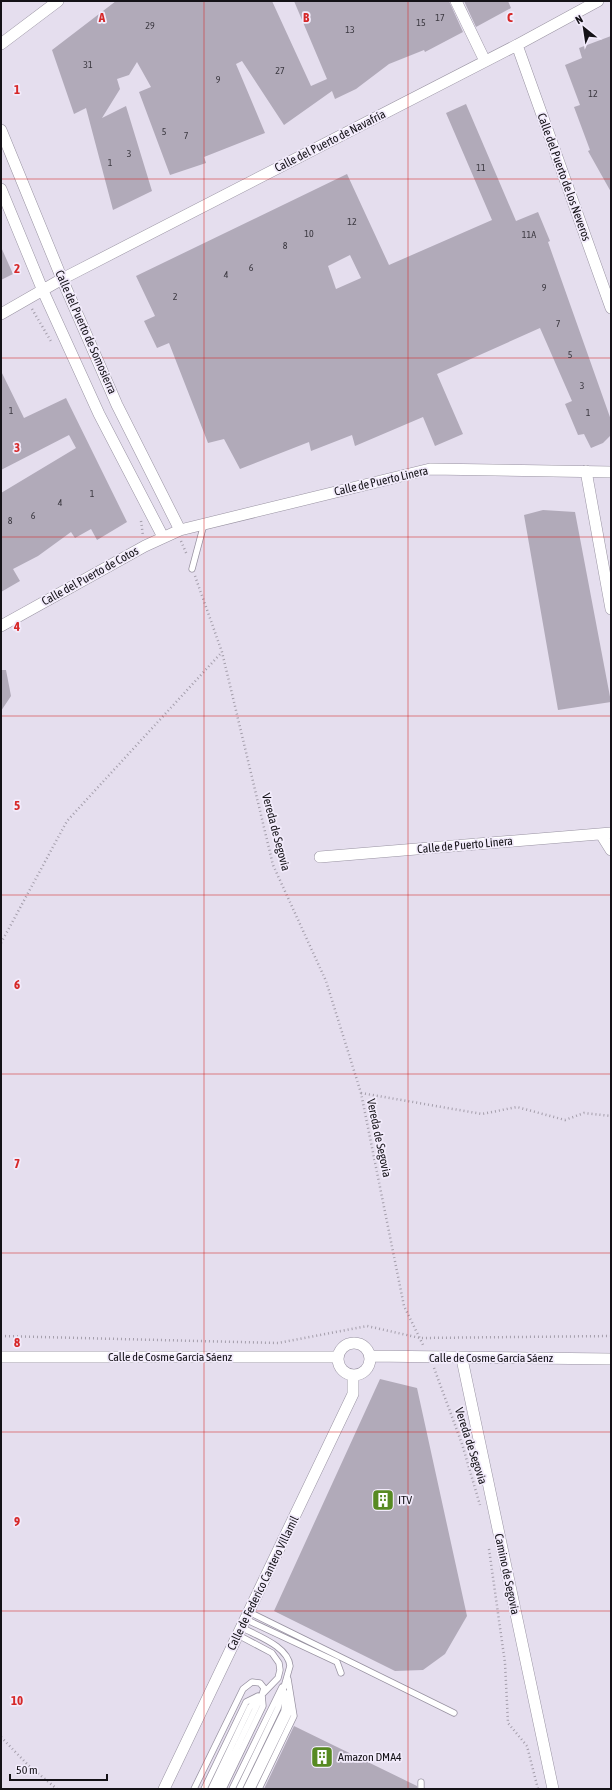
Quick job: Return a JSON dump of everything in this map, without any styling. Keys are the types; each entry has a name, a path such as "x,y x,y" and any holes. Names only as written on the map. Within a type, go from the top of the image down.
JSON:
{"street":[{"path":"1,44 58,1"},
{"path":"456,1 485,61"},
{"name":"Calle del Puerto de Navafría","path":"1,314 44,291 62,279 517,45 598,1"},
{"name":"Calle del Puerto de los Neveros","path":"517,45 611,308"},
{"name":"Calle del Puerto de Somosierra","path":"1,130 62,279 117,405 180,530"},
{"name":"Calle del Puerto de Somosierra","path":"1,189 44,291 99,414 163,537"},
{"name":"Calle de Puerto Linera","path":"180,530 430,469 611,472"},
{"path":"586,471 611,610"},
{"name":"Calle del Puerto de Cotos","path":"1,626 163,537 180,530"},
{"path":"606,834 611,850"},
{"name":"Calle de Puerto Linera","path":"320,857 606,834"},
{"path":"353,1343 362,1345 369,1351 370,1356 367,1369 362,1373 353,1375 342,1369 338,1357 345,1346 353,1343"},
{"name":"Calle de Cosme García Sáenz","path":"370,1356 430,1358 611,1359"},
{"name":"Calle de Cosme García Sáenz","path":"1,1357 338,1357"},
{"name":"Camino de Segovia","path":"462,1358 553,1789"},
{"name":"Calle de Federico Cantero Villamil","path":"164,1789 353,1394 353,1375"}],"lane":[{"path":"192,569 204,524"},
{"path":"243,1623 337,1662 341,1672"},
{"path":"243,1623 286,1655 290,1666 284,1710 246,1789"},
{"path":"210,1789 250,1707 278,1678 280,1670 279,1663 272,1653 243,1623"},
{"path":"243,1623 454,1713"},
{"path":"232,1789 288,1677"},
{"path":"239,1789 278,1708 288,1677"},
{"path":"252,1789 289,1714 288,1677"},
{"path":"259,1789 294,1716 288,1677"},
{"path":"194,1789 243,1689 252,1682 260,1683 264,1688 262,1695 217,1789"},
{"path":"204,1789 246,1702 262,1695"},
{"path":"223,1789 263,1706 262,1695"},
{"path":"421,1782 421,1789"}],"path":[{"name":"Vereda de Segovia","path":"175,544 182,541 222,652 274,865 326,981 361,1093 404,1306 430,1358 462,1444 482,1512"},
{"path":"1,943 67,821 222,652"},
{"path":"361,1093 482,1114 517,1107 565,1120 584,1114 611,1116"},
{"path":"1,1336 278,1343 367,1326 420,1338 611,1336"},
{"path":"488,1542 505,1663 508,1723 527,1746 538,1789"},
{"path":"1,1736 28,1765 57,1789"}],"building":[{"path":"116,1 272,1 311,86 327,79 294,1 449,1 463,32 425,52 424,50 389,64 356,89 335,99 332,91 284,125 242,61 236,64 265,133 204,157 206,163 170,175 139,92 151,87 137,62 129,75 117,79 120,89 102,118 126,106 152,191 113,210 86,108 74,114 52,50"},
{"path":"464,1 508,1 511,8 476,27"},
{"path":"611,36 611,192 588,151 590,150 574,107 580,105 565,65 582,58 579,48"},
{"path":"466,104 516,221 538,212 550,241 548,242 611,420 611,435 603,443 591,448 584,434 578,435 565,404 572,401 540,328 437,374 463,434 435,446 423,417 355,446 352,435 311,451 309,442 240,469 224,439 208,443 169,343 157,348 144,321 155,316 136,276 347,174 389,265 492,220 446,113","holes":["350,255 361,278 336,289 328,266"]},
{"path":"1,247 13,274 1,280"},
{"path":"1,371 24,418 66,398 127,522 97,540 91,529 75,538 71,532 38,556 13,569 20,581 1,592 1,493 76,448 69,435 1,470"},
{"path":"543,510 575,512 611,702 558,710 524,515"},
{"path":"1,670 6,670 11,696 1,711"},
{"name":"ITV","path":"380,1379 417,1388 467,1616 445,1654 423,1670 395,1671 274,1611"},
{"name":"Amazon DMA4","path":"294,1726 417,1786 417,1789 264,1789"}],"place":[{"name":"ITV","path":"383,1500"},
{"name":"Amazon DMA4","path":"322,1757"}]}
